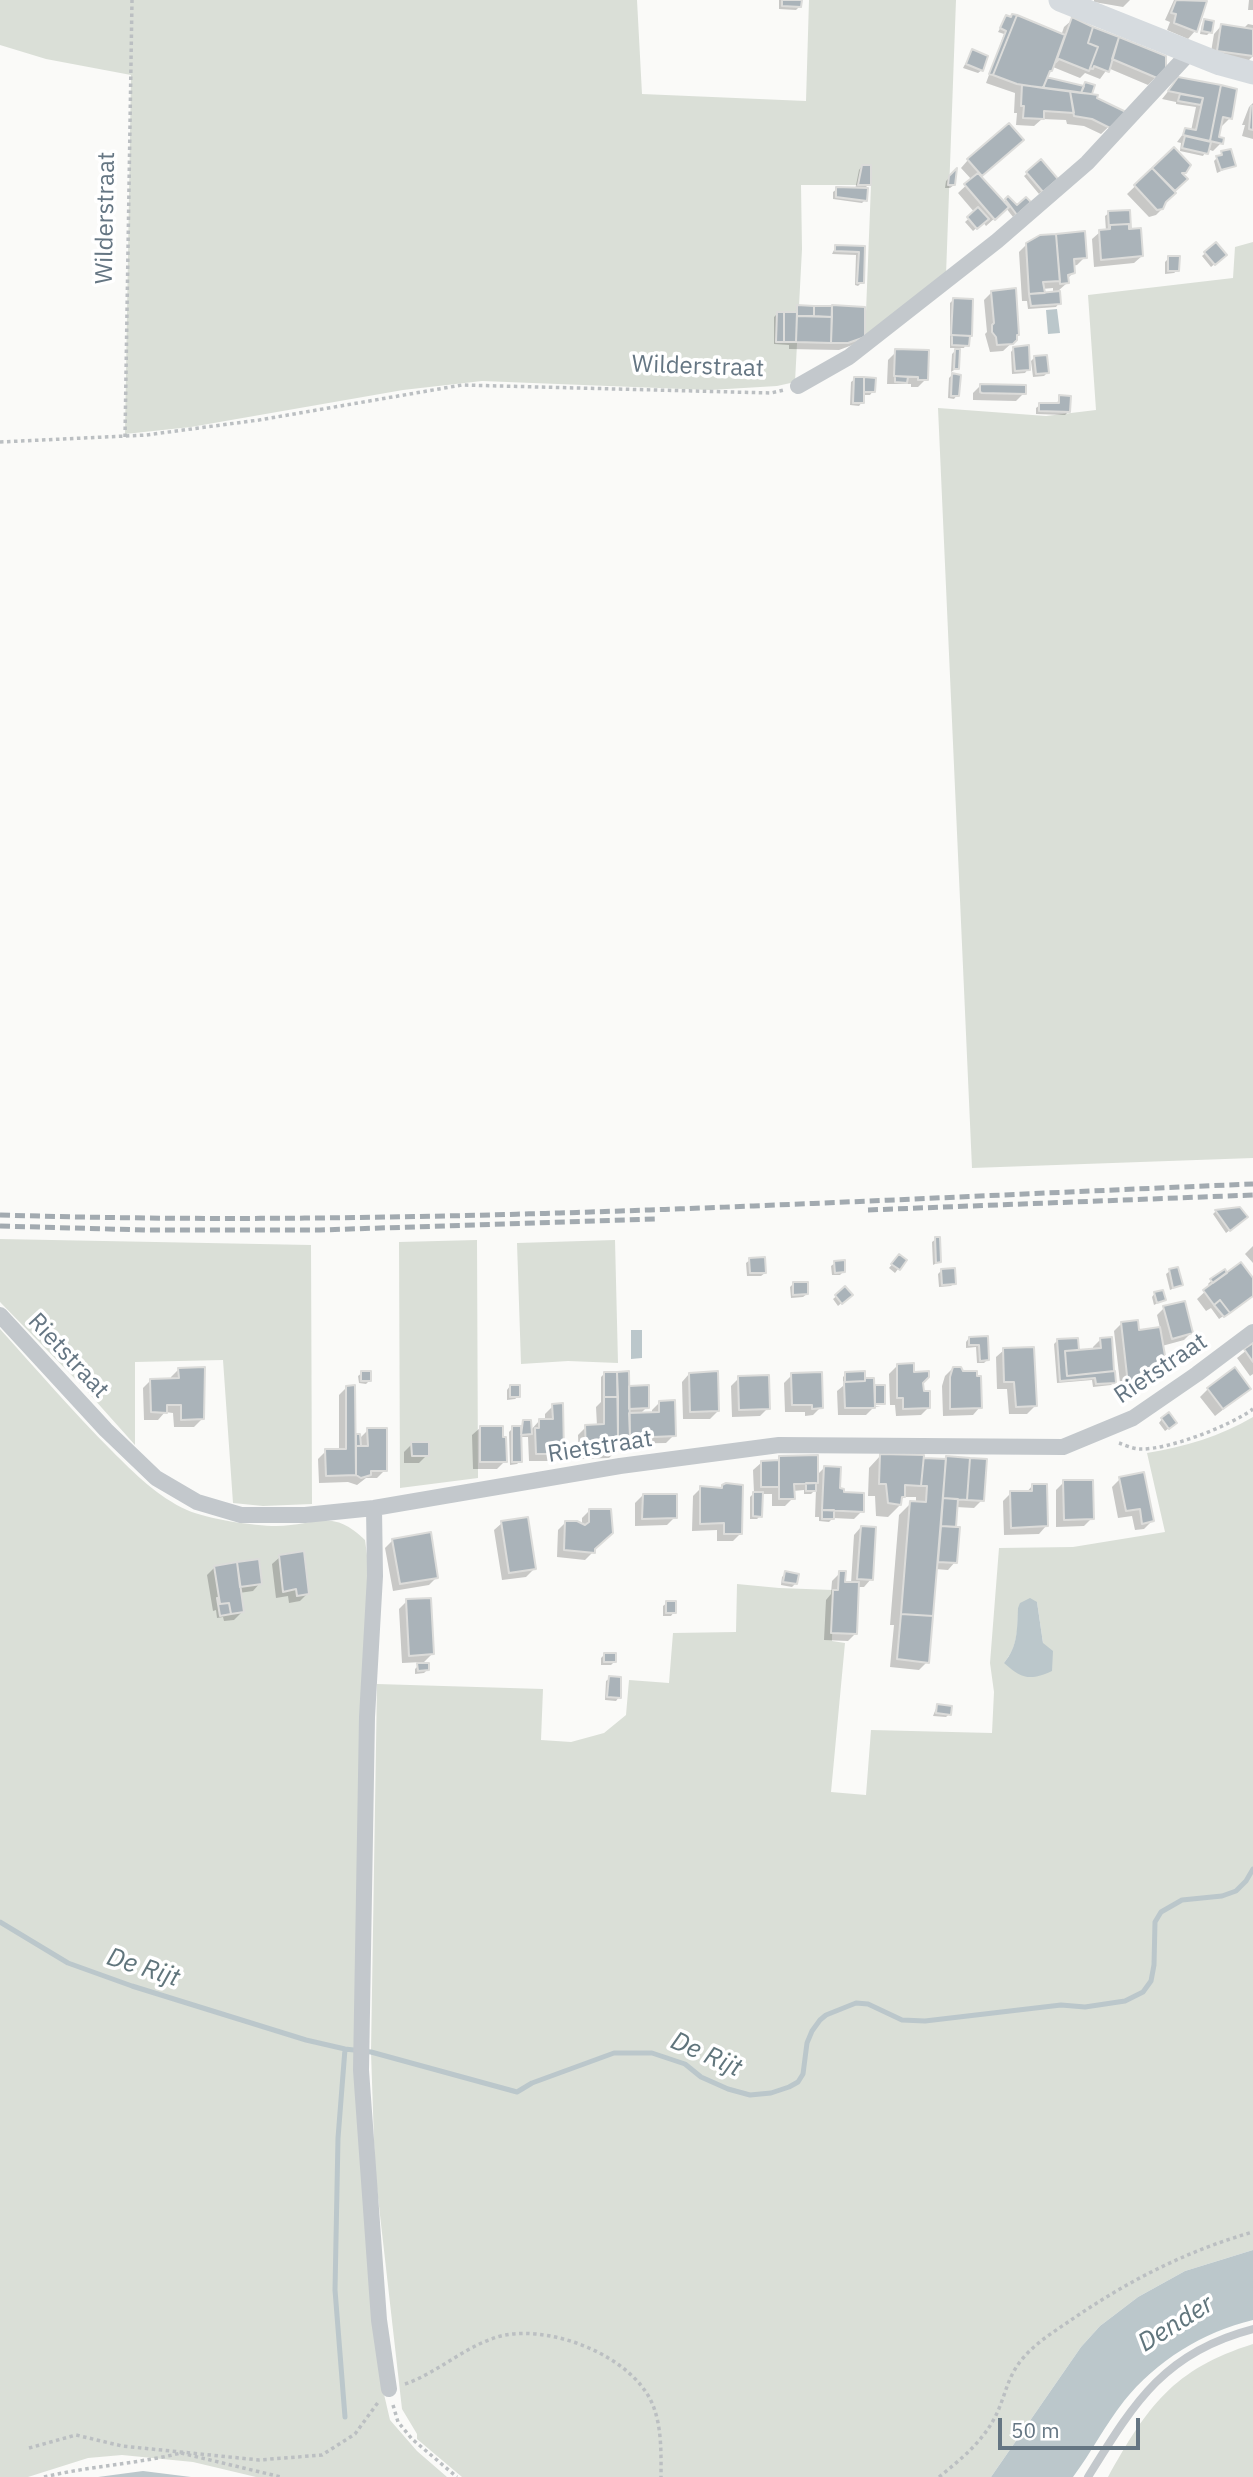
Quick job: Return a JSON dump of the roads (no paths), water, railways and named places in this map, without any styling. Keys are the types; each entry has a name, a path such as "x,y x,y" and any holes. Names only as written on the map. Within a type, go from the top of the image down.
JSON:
{"street":[{"path":"1060,0 1220,64 1253,73"},
{"name":"Wilderstraat","path":"798,386 849,357 997,241 1087,163 1189,52"},
{"name":"Rietstraat","path":"0,1315 106,1430 156,1478 197,1502 241,1515 305,1515 374,1508 620,1466 779,1445 1063,1447 1133,1418 1253,1332"},
{"path":"374,1508 376,1576 368,1717 361,2070 375,2282 389,2389"}],"lane":[{"path":"1088,2477 1132,2407 1156,2381 1190,2353 1230,2335 1253,2329"}],"water":[{"path":"1057,309 1060,333 1048,334 1046,310"},
{"path":"631,1330 642,1330 642,1358 631,1359"},
{"path":"1030,1598 1037,1602 1043,1643 1053,1651 1052,1671 1026,1677 1004,1663 1014,1644 1020,1603"},
{"name":"Dender","path":"1253,2250 1253,2320 1199,2340 1151,2373 1117,2410 1073,2477 991,2477 1081,2347 1100,2326 1138,2297 1185,2271"},
{"path":"143,2471 191,2477 98,2477"}],"waterway":[{"name":"De Rijt","path":"0,1922 68,1963 132,1986 306,2040 371,2052 517,2092 532,2083 614,2053 652,2053 685,2064 701,2077 728,2089 750,2095 771,2093 798,2082 803,2074 807,2043 820,2020 856,2003 868,2004 902,2020 925,2021 1061,2005 1085,2007 1125,2001 1143,1992 1151,1981 1155,1922 1161,1912 1182,1900 1222,1896 1236,1891 1253,1869"},
{"path":"345,2049 338,2138 335,2290 345,2417"}],"railway":[{"path":"0,1215 157,1218 470,1215 784,1205 1253,1184"},
{"path":"868,1210 1253,1195"},
{"path":"0,1226 146,1230 320,1230 655,1219"}]}
